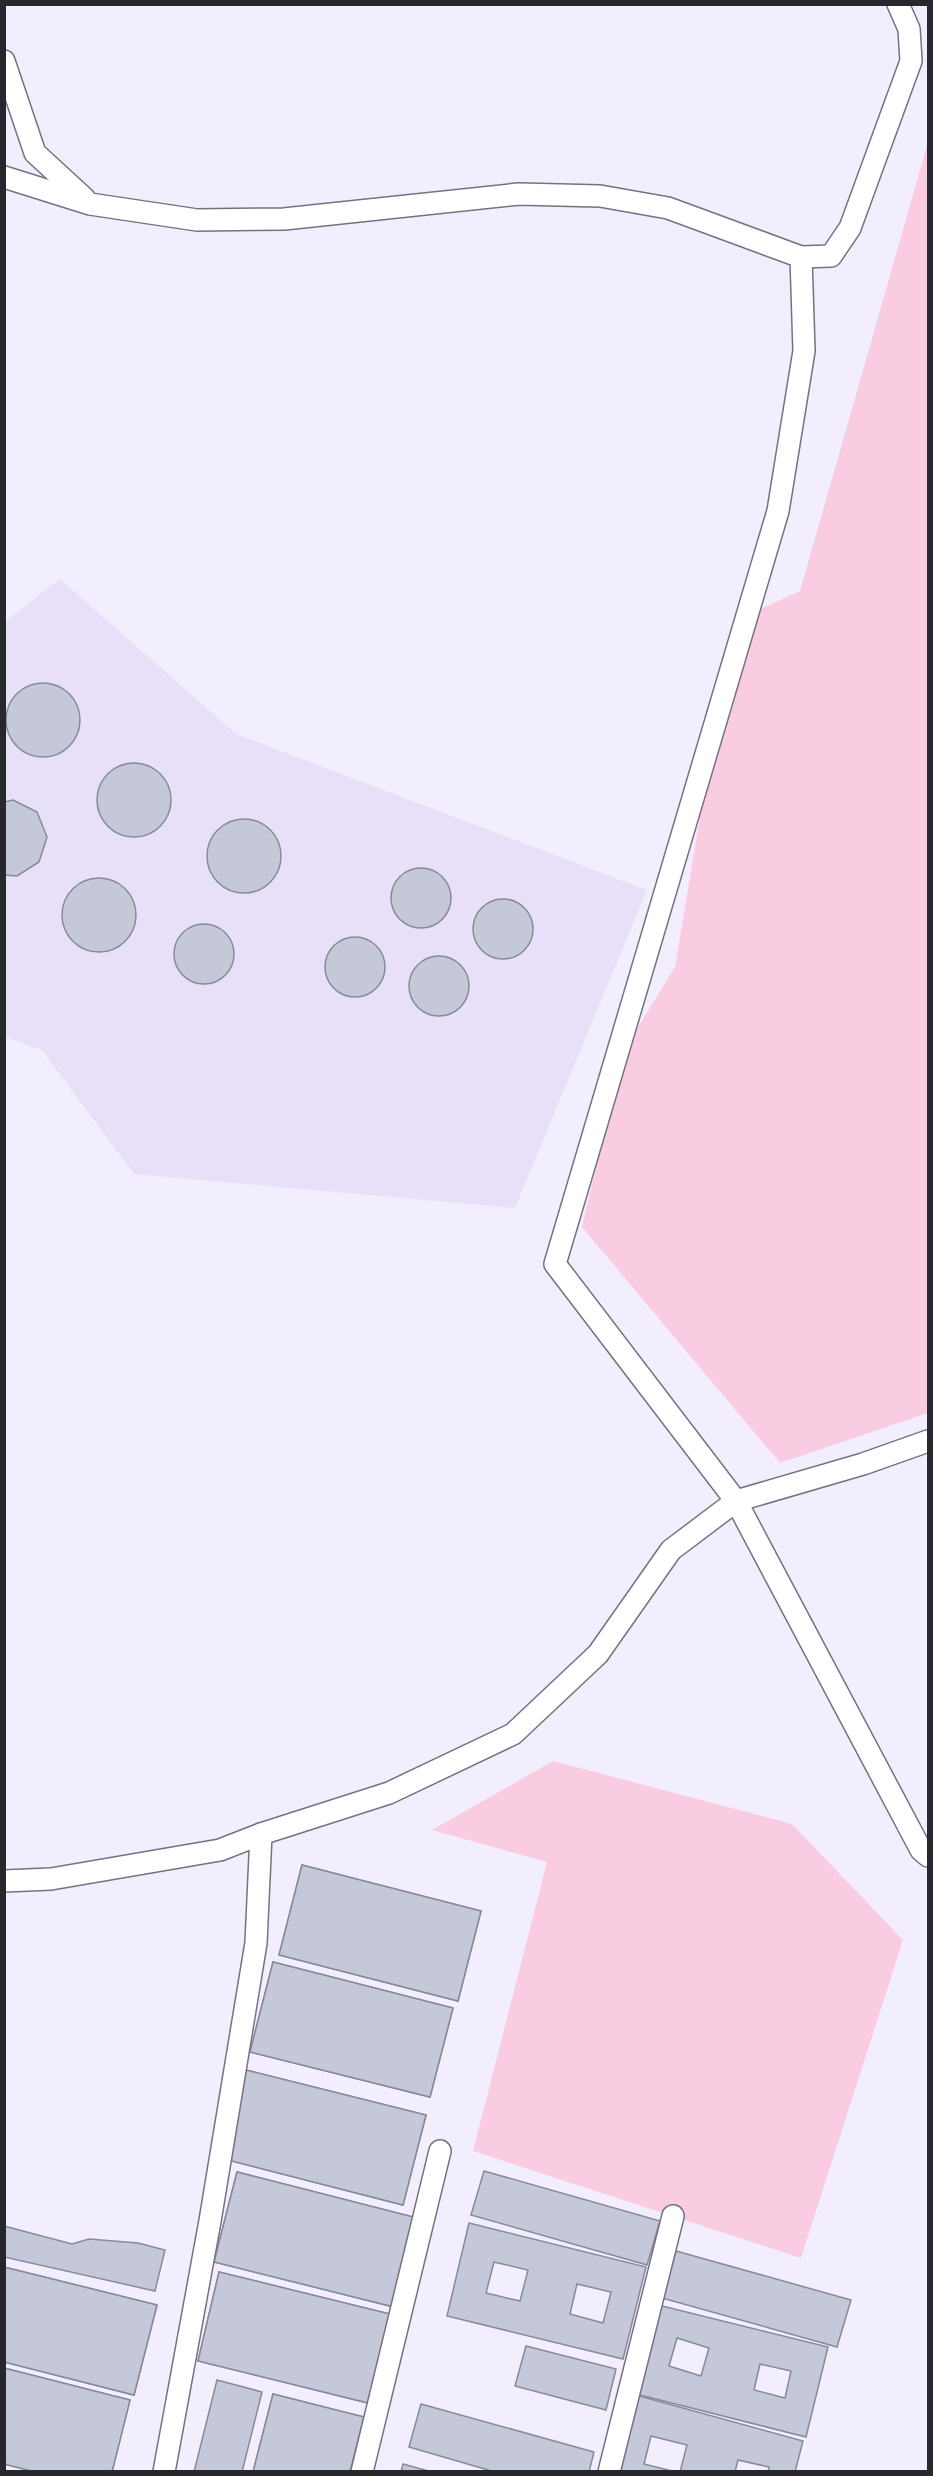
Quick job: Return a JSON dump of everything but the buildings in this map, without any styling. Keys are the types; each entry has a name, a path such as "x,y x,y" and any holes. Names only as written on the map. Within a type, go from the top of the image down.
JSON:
{"street":[{"path":"4,177 90,204 197,220 284,219 519,194 600,196 668,208 801,257 831,256 850,228 911,61 909,29 898,4"},
{"path":"4,61 35,153 90,204"},
{"path":"801,257 804,351 778,511 555,1264 736,1501 921,1850 928,1857"},
{"path":"4,1881 51,1879 220,1850 261,1834 389,1793 513,1734 598,1654 671,1550 736,1501 863,1464 928,1441"},
{"path":"164,2472 210,2221 256,1943 261,1834"},
{"path":"362,2472 440,2151"},
{"path":"609,2472 673,2216"}],"shaded area":[{"path":"928,142 928,1413 780,1463 582,1227 624,1050 675,967 707,775 758,610 800,591"},
{"path":"60,579 236,734 647,890 515,1208 134,1174 42,1050 5,1037 4,622"},
{"path":"553,1761 792,1824 903,1940 801,2258 473,2151 547,1862 432,1830"}]}
